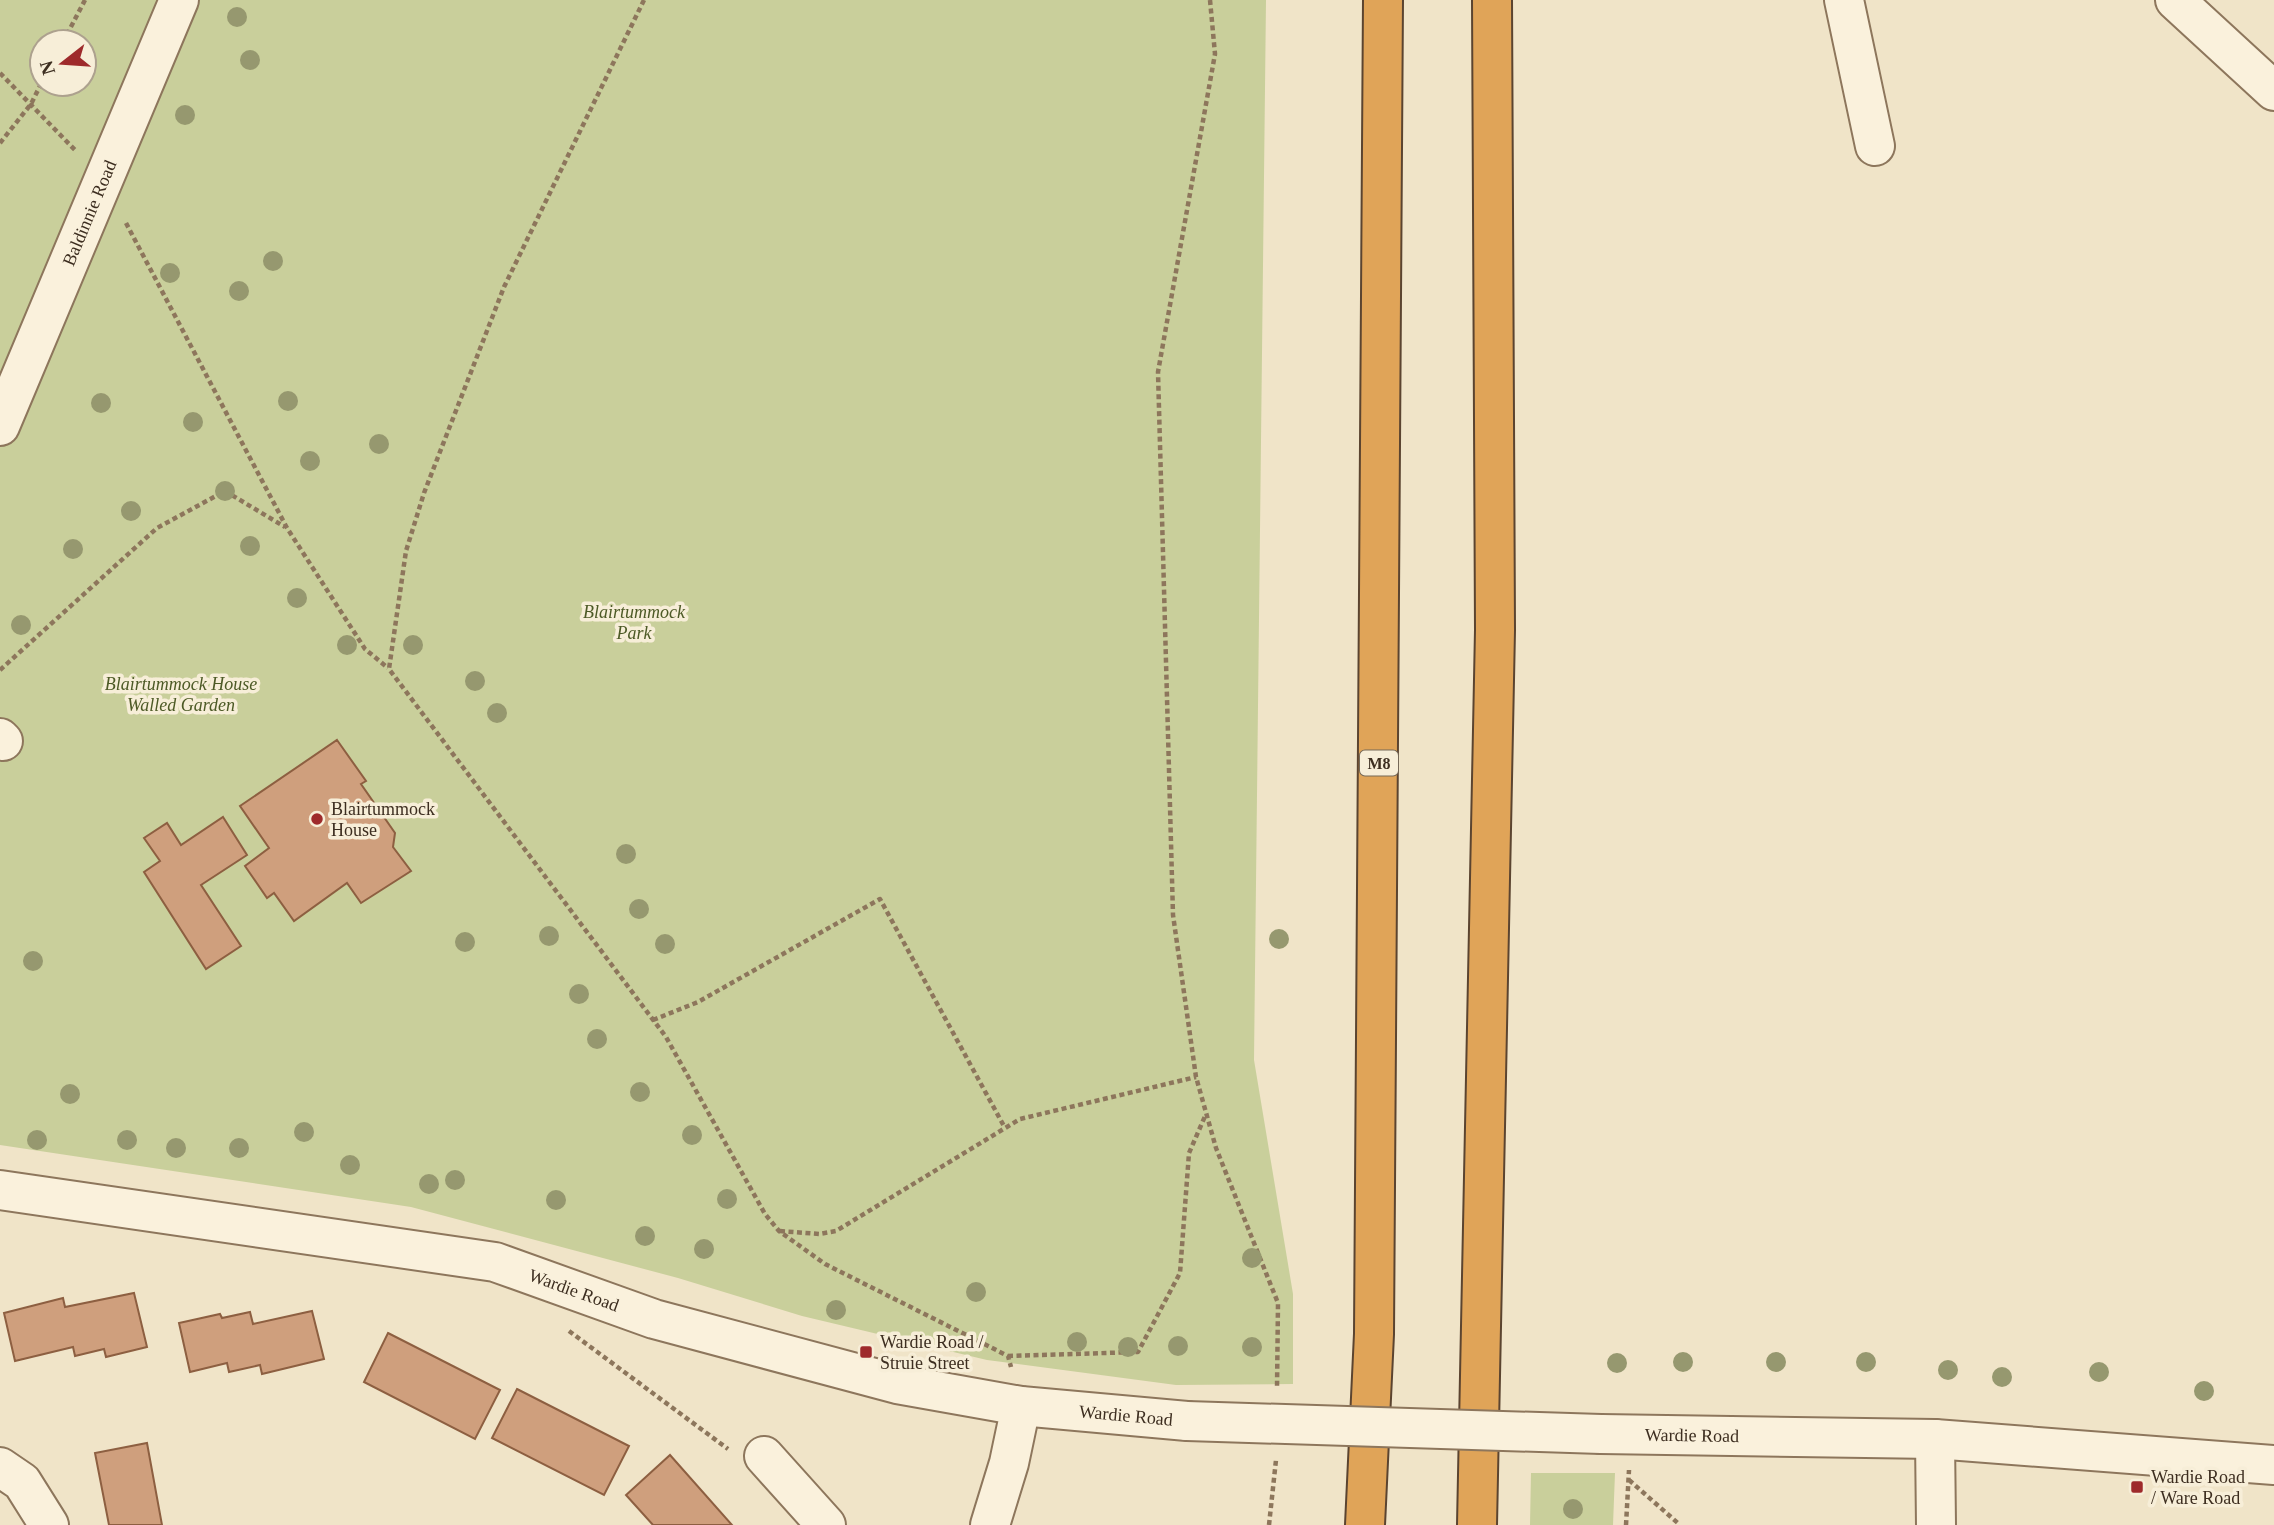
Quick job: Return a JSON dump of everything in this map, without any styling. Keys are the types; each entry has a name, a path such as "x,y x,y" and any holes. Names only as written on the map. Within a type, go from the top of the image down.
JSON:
{"highway":[{"name":"M8","path":"1365,1525 1374,1320 1383,0"},
{"path":"1476,1525 1495,629 1492,0"}],"street":[{"name":"Baldinnie Road","path":"0,426 178,0"},
{"path":"1844,0 1875,146"},
{"path":"2175,0 2274,91"},
{"name":"Wardie Road","path":"0,1190 495,1262 654,1320 821,1366 897,1384 1021,1406 1187,1421 1616,1434 1935,1439 2274,1465"},
{"path":"990,1525 1009,1463 1021,1406"},
{"path":"1935,1439 1936,1525"},
{"path":"764,1456 826,1525"},
{"path":"0,1467 22,1482 49,1525"}],"path":[{"path":"70,28 85,0"},
{"path":"389,669 405,551 424,493 504,287 644,0"},
{"path":"1210,0 1215,54 1158,372 1172,915 1196,1077 1206,1114 1216,1148 1272,1282 1278,1303 1277,1391"},
{"path":"0,73 103,180 287,528 365,649 389,669 666,1037 765,1214 779,1231 825,1264 1008,1356 1138,1353 1180,1273 1189,1153 1206,1114"},
{"path":"0,143 34,98"},
{"path":"0,670 157,528 225,491 287,528"},
{"path":"653,1020 698,1002 880,899 1006,1128"},
{"path":"779,1231 819,1234 836,1231 1020,1119 1196,1077"},
{"path":"558,1324 682,1412 739,1458 764,1456"},
{"path":"1008,1356 1021,1406"},
{"path":"1616,1434 1628,1479 1626,1525"},
{"path":"1269,1525 1274,1504 1276,1446"},
{"path":"1628,1479 1679,1525"}],"green space":[{"name":"Blairtummock Park","path":"0,0 1266,0 1254,1060 1293,1294 1293,1384 1176,1385 987,1360 802,1316 678,1278 411,1207 0,1145"},
{"path":"1531,1473 1615,1473 1613,1525 1530,1525"}],"building":[{"name":"Blairtummock House","path":"337,740 366,781 361,784 395,833 393,847 411,871 361,903 347,883 294,921 274,893 267,898 245,866 269,848 240,806"},
{"path":"223,817 247,855 201,885 241,946 206,969 144,872 160,861 144,838 167,823 181,845"},
{"path":"134,1293 147,1347 106,1357 104,1349 75,1356 73,1347 15,1361 4,1313 63,1298 65,1307"},
{"path":"312,1311 324,1359 262,1374 260,1365 229,1372 227,1363 190,1372 179,1323 220,1314 222,1318 250,1312 253,1324"},
{"path":"388,1333 500,1390 475,1439 364,1382"},
{"path":"517,1389 629,1446 604,1495 492,1438"},
{"path":"147,1443 162,1525 109,1525 95,1453"},
{"path":"670,1455 732,1525 653,1525 626,1495"}],"place":[{"name":"Blairtummock House","path":"317,819"},
{"name":"Wardie Road / Struie Street","path":"866,1352"},
{"name":"Wardie Road / Ware Road","path":"2137,1487"}],"park label":[{"name":"Blairtummock House Walled Garden","path":"181,694"}]}
